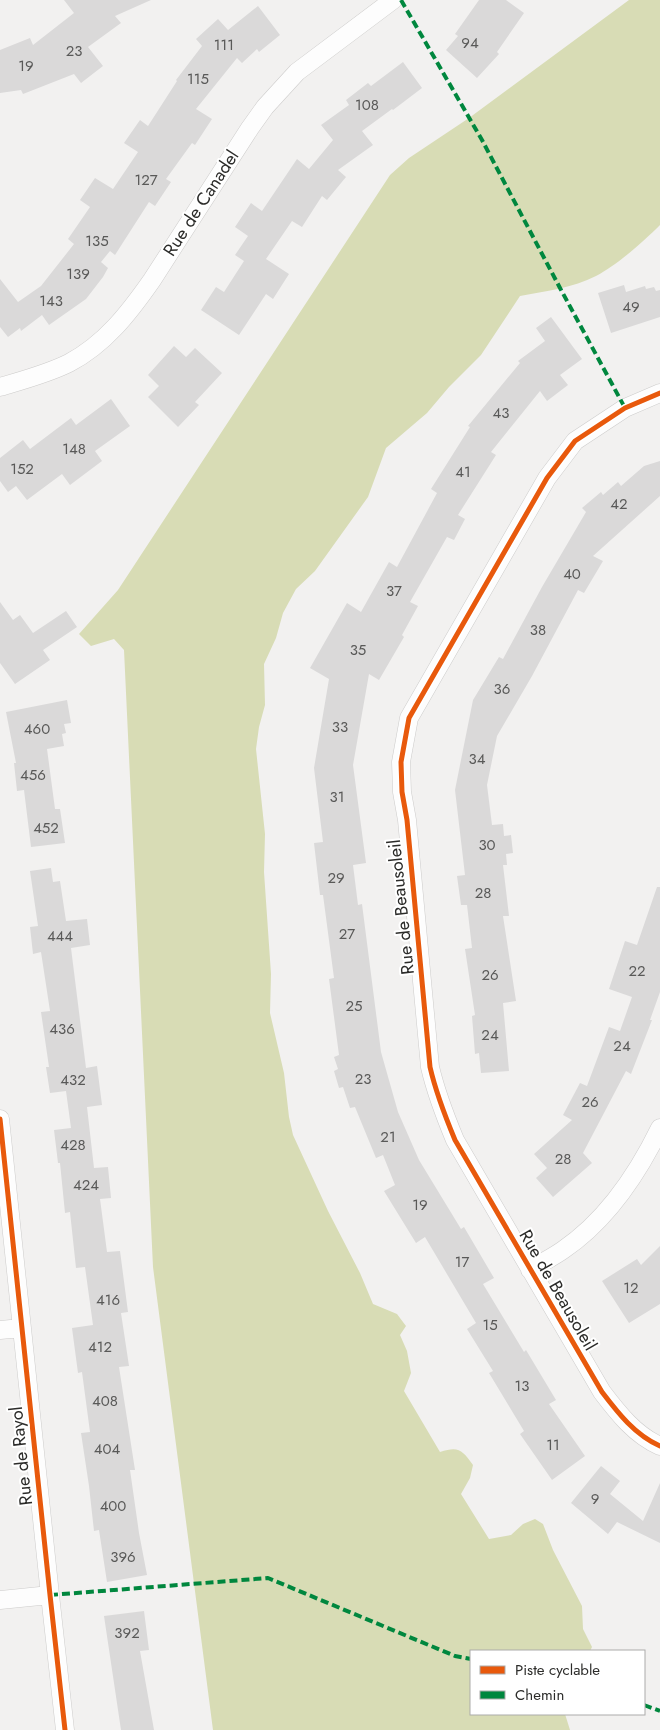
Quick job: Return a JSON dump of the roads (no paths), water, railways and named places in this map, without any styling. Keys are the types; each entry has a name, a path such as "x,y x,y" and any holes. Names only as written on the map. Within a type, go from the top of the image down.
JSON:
{"street":[{"name":"Rue de Canadel","path":"0,387 50,371 68,363 104,339 120,323 142,294 250,128 271,100 297,72 393,0"},
{"name":"Rue de Beausoleil","path":"660,393 625,408 575,441 547,478 409,718 401,762 402,792 430,1067 436,1090 455,1140 607,1399 635,1430 660,1446"},
{"name":"Rue de Rayol","path":"0,1119 65,1730"},
{"path":"530,1270 564,1250 603,1216 646,1156 660,1128"},
{"path":"0,1330 22,1328"},
{"path":"0,1600 50,1595"}]}
